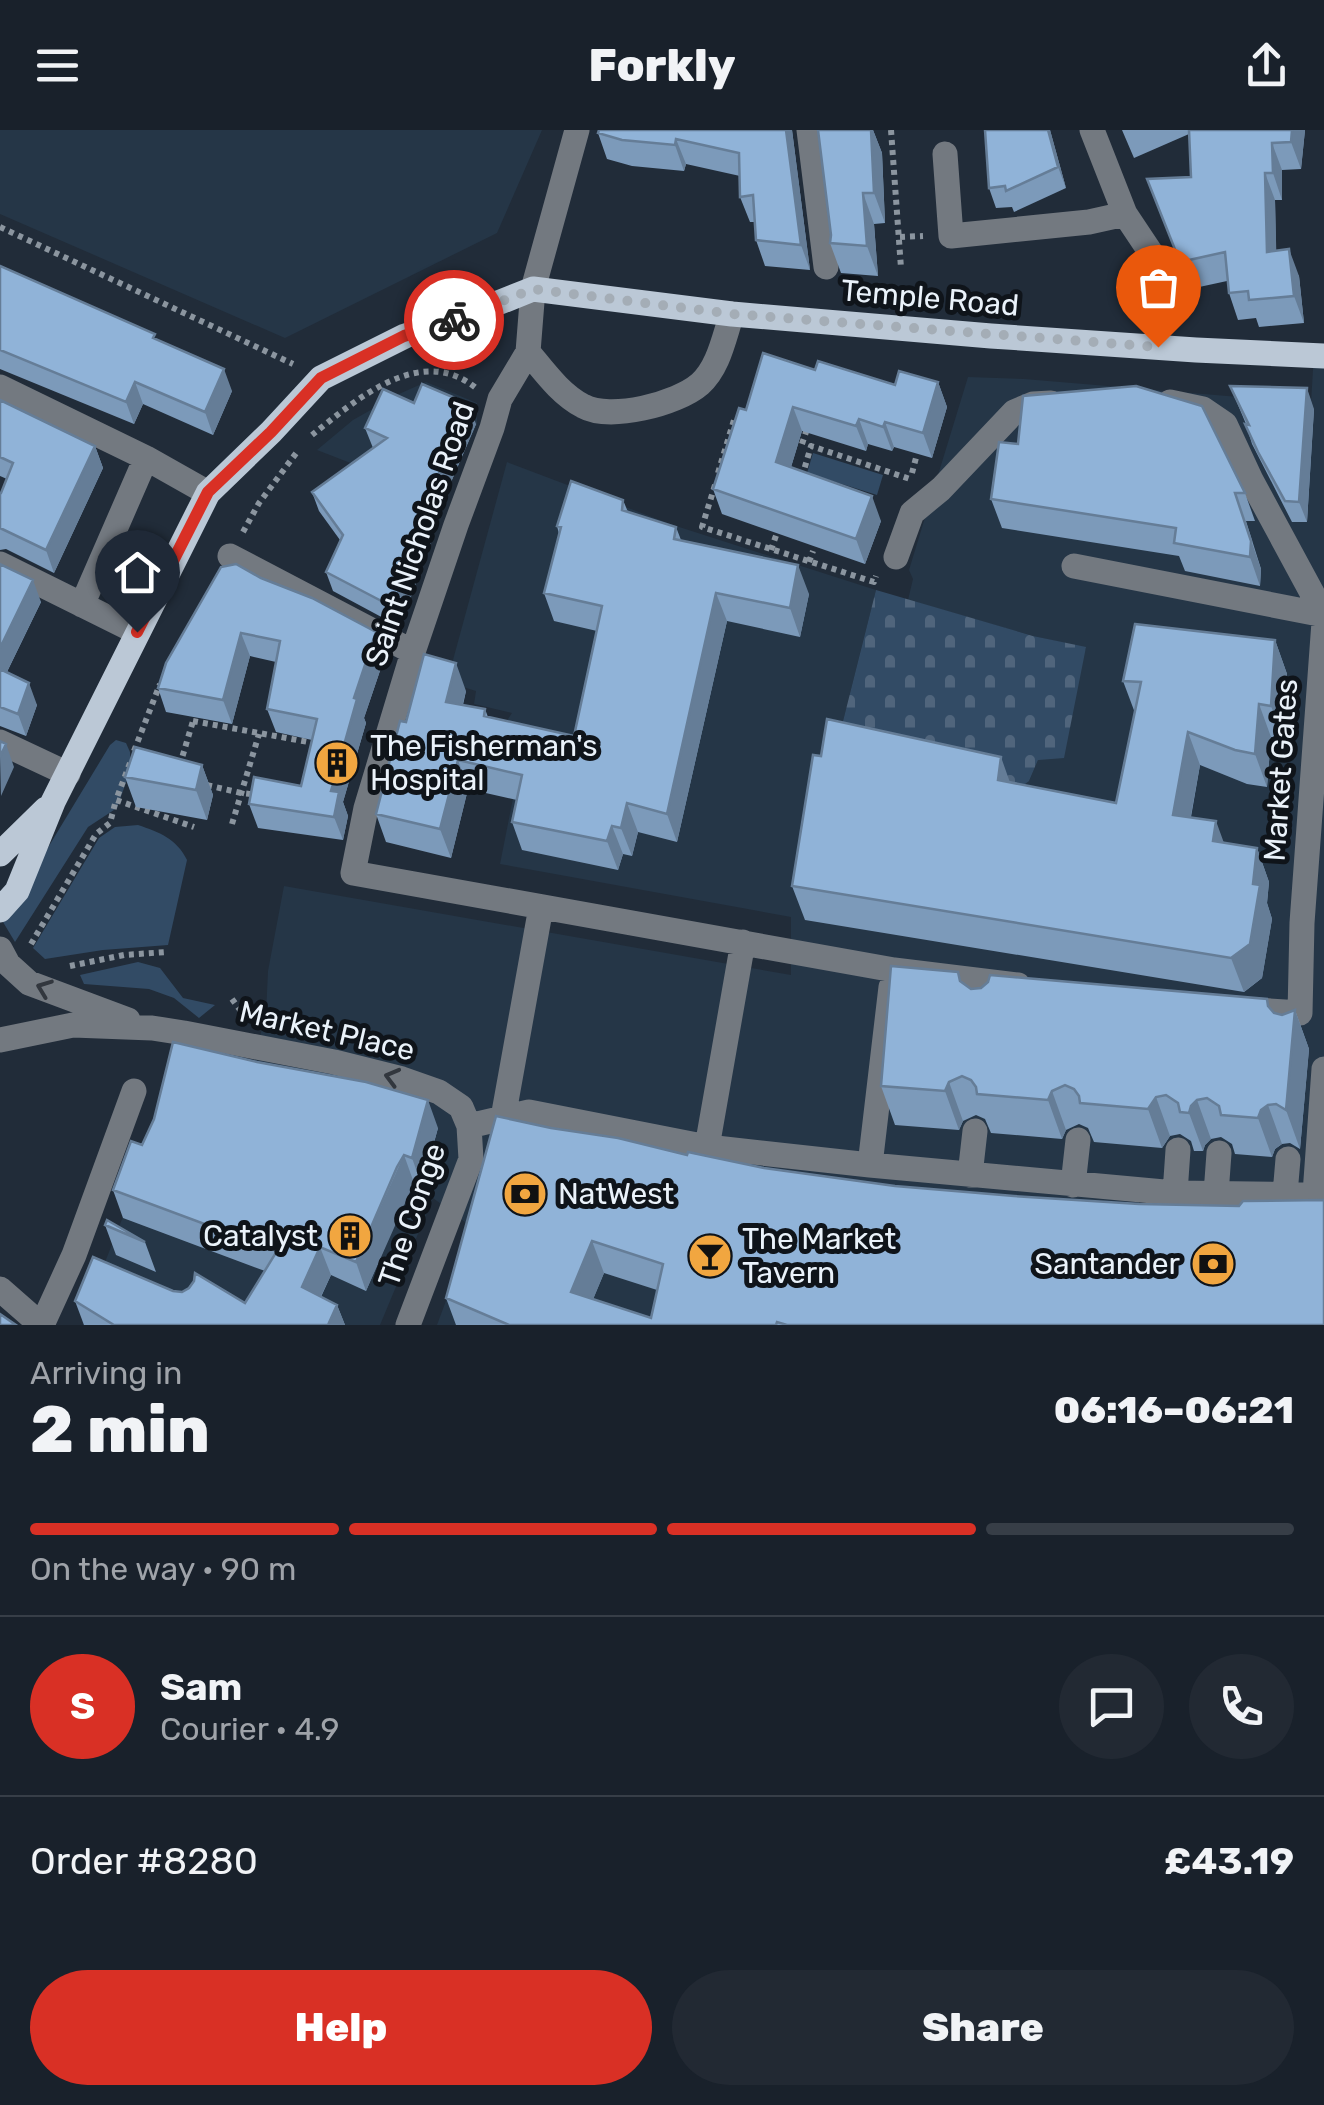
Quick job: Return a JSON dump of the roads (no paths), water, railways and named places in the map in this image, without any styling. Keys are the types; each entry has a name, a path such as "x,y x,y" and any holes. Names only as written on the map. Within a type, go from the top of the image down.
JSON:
{"main road":[{"name":"Temple Road","path":"533,289 732,314 991,336 1324,356"},
{"path":"0,910 16,891 54,802 208,492 321,378 404,336 533,289"},
{"path":"0,854 10,831 54,802"}],"street":[{"name":"Saint Nicholas Road","path":"540,907 353,873 380,759 413,652 500,399 528,352 533,289 577,130"},
{"path":"809,130 826,268"},
{"path":"1092,130 1125,214 1151,253 1164,284"},
{"path":"946,154 952,236 1089,222 1125,214"},
{"path":"528,352 566,395 586,409 633,410 676,398 701,383 716,362 732,314"},
{"path":"0,387 208,492"},
{"path":"1153,398 1202,409 1225,424 1324,617"},
{"path":"896,556 912,513 942,489 1014,412 1033,404 1067,402"},
{"path":"82,605 146,458"},
{"path":"230,556 413,652"},
{"path":"0,564 137,632"},
{"path":"1074,566 1324,617"},
{"name":"Market Gates","path":"1307,1022 1302,923 1324,617"},
{"path":"0,742 68,774"},
{"path":"503,1118 540,907 894,970 1042,989"},
{"path":"707,1147 742,942"},
{"name":"Market Place","path":"0,949 8,964 30,983 152,1028"},
{"path":"870,1166 891,1063 894,970"},
{"path":"988,1012 991,981"},
{"path":"1226,1017 1307,1022"},
{"name":"Market Place","path":"0,1040 73,1025 152,1028 334,1062 402,1079 440,1092 462,1107 469,1126"},
{"path":"469,1126 529,1112 707,1147 870,1166 1175,1193 1320,1195 1316,1101 1324,1069"},
{"path":"0,1289 42,1325 82,1258 134,1091"},
{"name":"The Conge","path":"408,1325 472,1159 469,1126"},
{"path":"970,1175 975,1132"},
{"path":"1073,1185 1078,1140"},
{"path":"1175,1193 1178,1150"},
{"path":"1216,1194 1219,1153"},
{"path":"1285,1194 1288,1158"}],"place":[{"name":"The Fisherman's Hospital","path":"337,763"},
{"name":"NatWest","path":"525,1194"},
{"name":"Catalyst","path":"350,1236"},
{"name":"The Market Tavern","path":"710,1256"},
{"name":"Santander","path":"1213,1264"}]}
